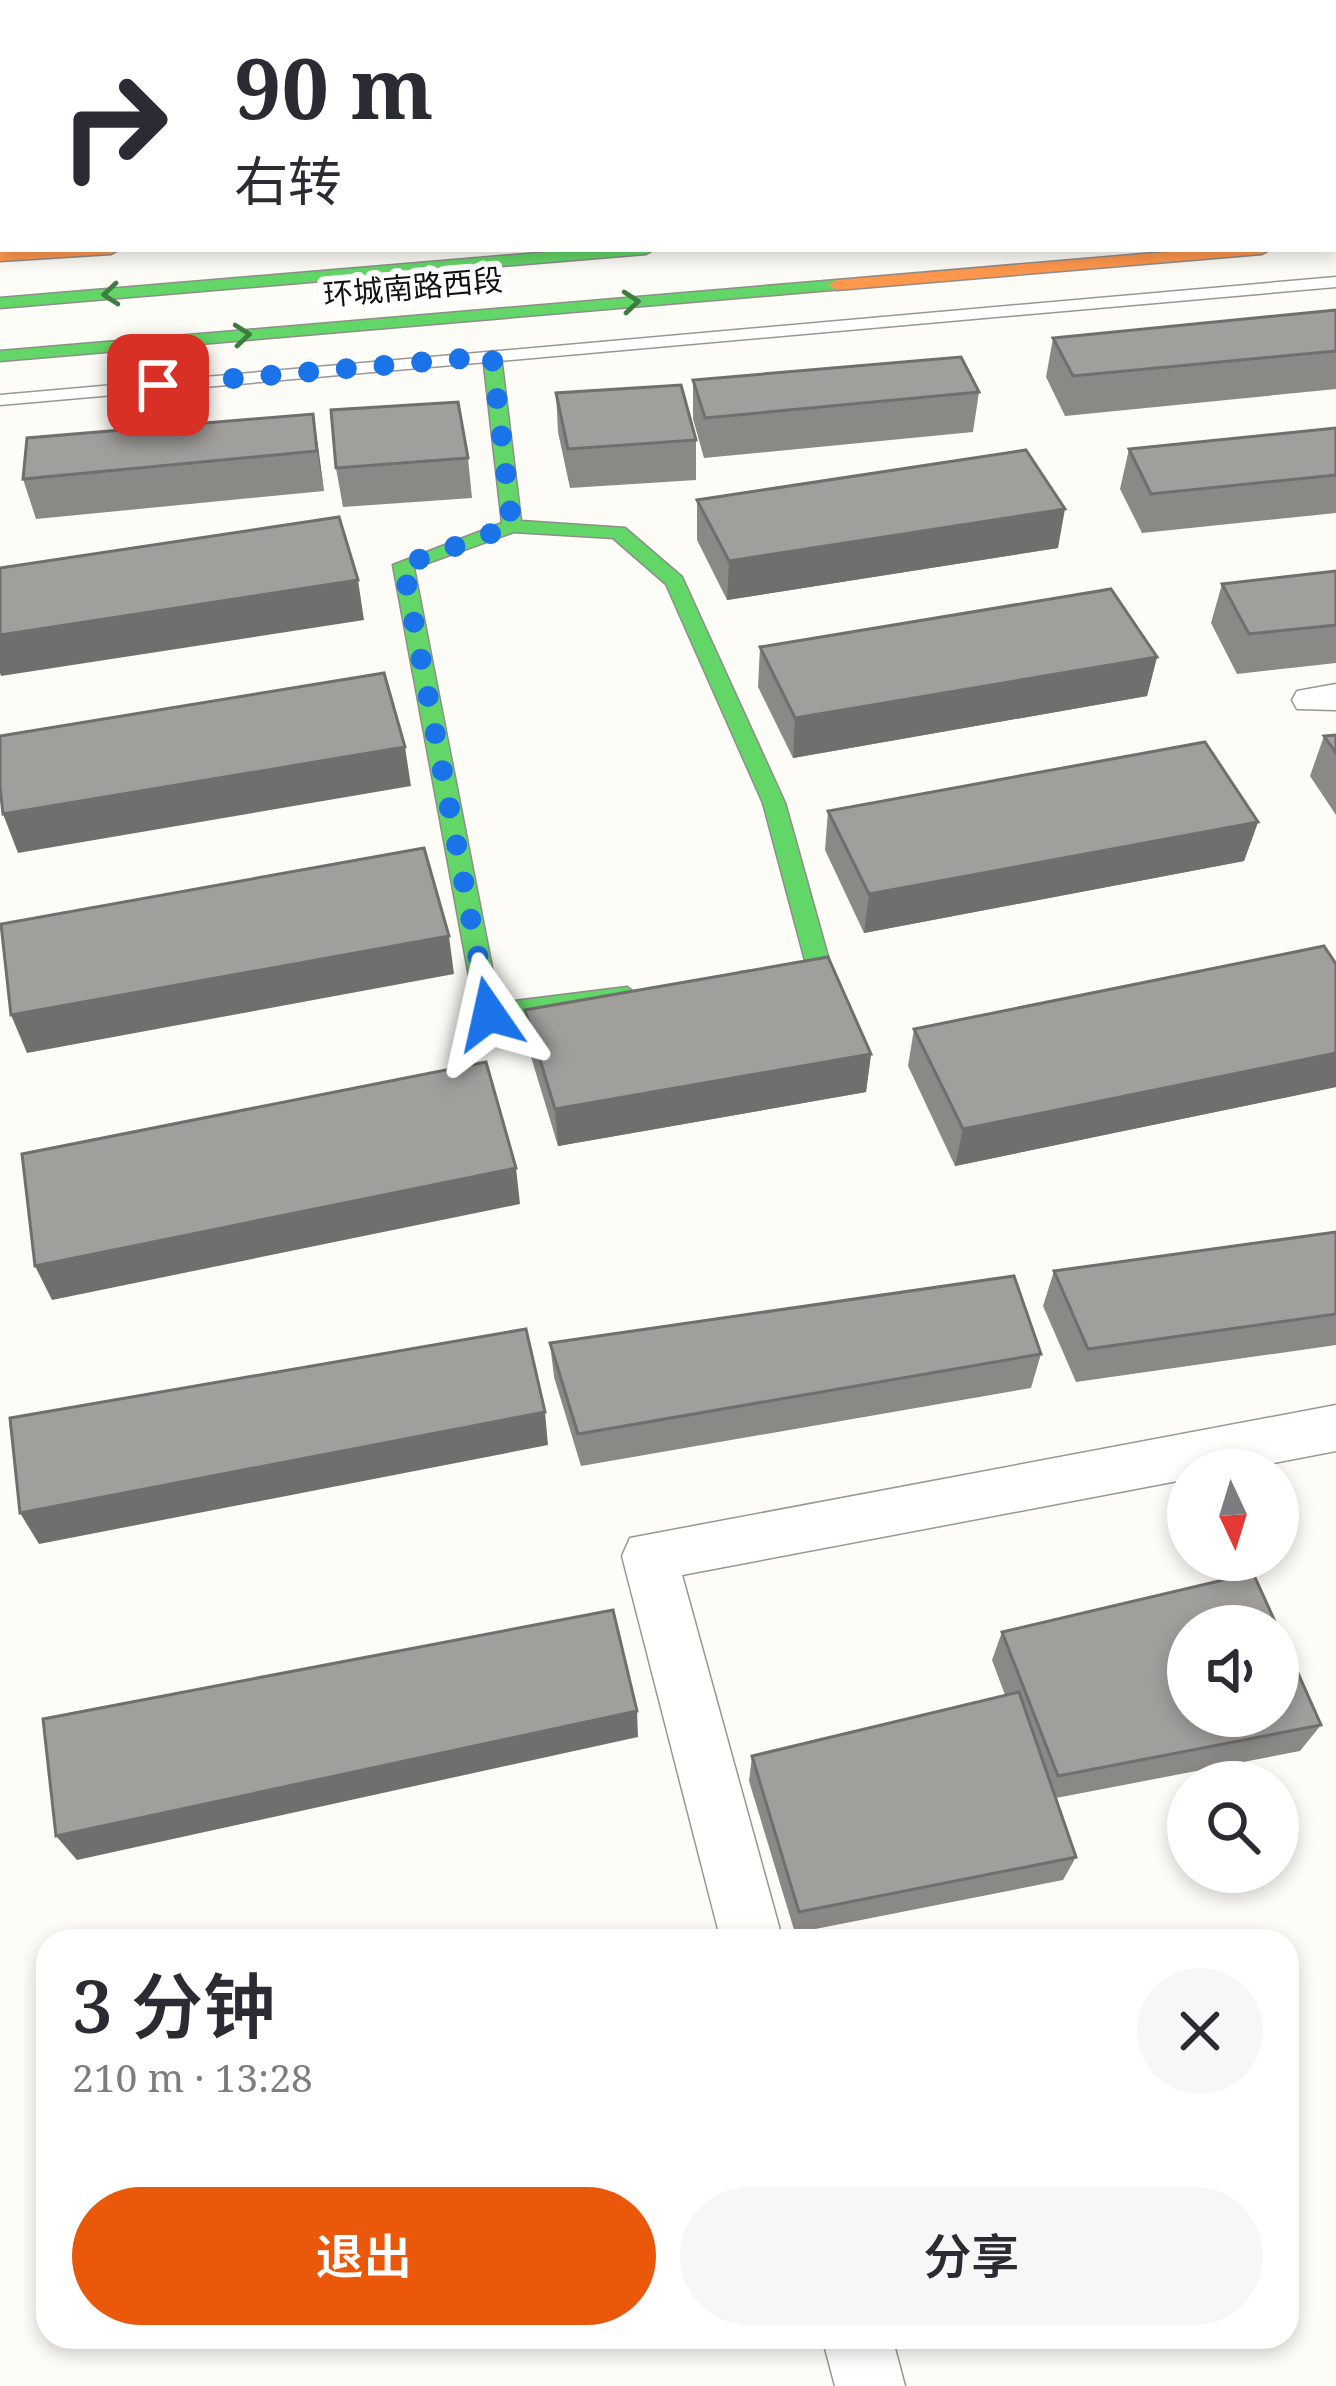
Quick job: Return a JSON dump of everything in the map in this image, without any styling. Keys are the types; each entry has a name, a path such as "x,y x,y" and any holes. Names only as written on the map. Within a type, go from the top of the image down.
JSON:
{"main road":[{"path":"0,256 63,252"},
{"name":"环城南路西段","path":"0,303 610,252"},
{"name":"环城南路西段","path":"0,356 1227,252"},
{"path":"492,356 512,526"},
{"path":"655,992 489,1014 403,565 512,526 618,532 675,581 775,803 820,970 702,986"}],"street":[{"path":"749,1929 649,1556 1336,1428"},
{"path":"860,2349 870,2386"}],"lane":[{"path":"0,400 1336,282"}],"building":[{"path":"1336,310 1336,351 1073,376 1053,338"},
{"path":"961,357 979,392 705,418 693,380"},
{"path":"681,385 696,440 568,449 556,393"},
{"path":"458,402 468,458 336,468 331,410"},
{"path":"313,414 317,451 23,479 27,438"},
{"path":"1336,428 1336,475 1151,494 1129,449"},
{"path":"1026,450 1065,509 729,561 697,500"},
{"path":"339,517 358,580 0,635 0,568"},
{"path":"1336,571 1336,625 1249,634 1222,584"},
{"path":"1111,589 1157,657 795,718 760,647"},
{"path":"384,673 405,747 3,814 0,736"},
{"path":"1336,735 1336,753 1324,736"},
{"path":"1205,742 1258,822 869,894 828,811"},
{"path":"424,848 449,936 11,1015 1,924"},
{"path":"1324,946 1336,964 1336,1053 963,1129 914,1029"},
{"path":"828,957 871,1054 555,1109 525,1010"},
{"path":"486,1062 516,1168 35,1266 22,1154"},
{"path":"1336,1232 1336,1314 1088,1349 1054,1271"},
{"path":"1014,1276 1041,1354 578,1434 550,1343"},
{"path":"526,1329 545,1412 20,1513 10,1418"},
{"path":"1219,1581 1257,1581 1267,1605 1167,1605 1167,1737 1259,1737 1058,1776 1002,1632"},
{"path":"613,1610 637,1711 56,1836 43,1719"},
{"path":"1299,1675 1321,1725 1299,1729"},
{"path":"1019,1692 1076,1857 799,1912 752,1756"}],"traffic: fast":[{"path":"0,303 610,252"},
{"path":"0,356 837,285"},
{"path":"492,356 512,526 403,565 489,1014 627,996"},
{"path":"512,526 618,532 675,581 774,803 820,971 741,981"}],"traffic: slow":[{"path":"0,256 63,252"},
{"path":"837,285 1227,252"}],"route":[{"path":"158,385 492,356 512,526 403,565 489,1014"}]}
